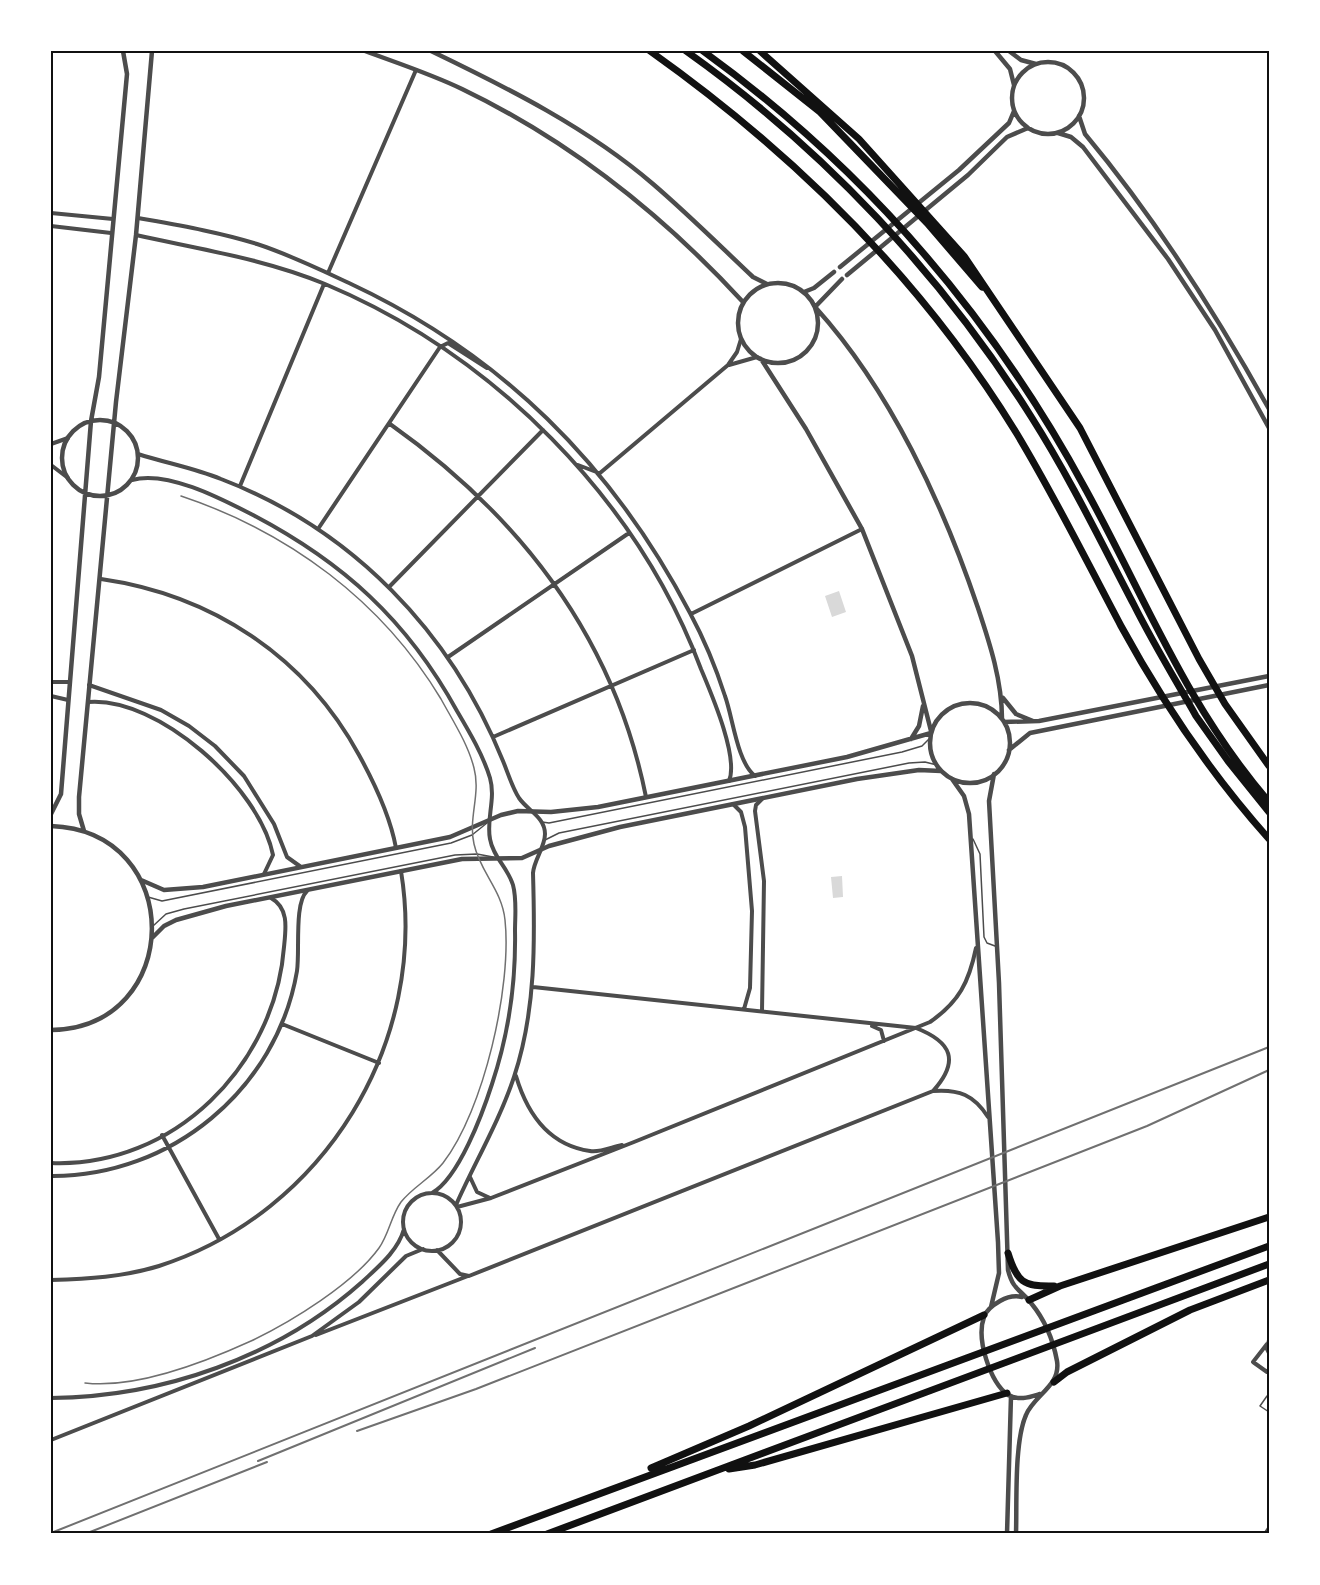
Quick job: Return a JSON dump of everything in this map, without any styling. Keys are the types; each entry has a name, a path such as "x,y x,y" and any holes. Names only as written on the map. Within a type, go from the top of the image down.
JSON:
{"highway":[{"path":"650,51 714,99 796,167 875,245 926,306 981,378 1016,433 1057,503 1121,626 1196,749 1237,804 1269,839"},
{"path":"686,51 769,116 814,156 905,246 946,296 1032,418 1196,716 1269,812"},
{"path":"704,51 794,122 834,158 912,237 970,308 1042,412 1086,489 1160,638 1202,714 1227,750 1269,802"},
{"path":"743,51 820,112 927,223 990,295"},
{"path":"760,51 859,139 964,256 1080,428 1199,659 1225,704 1269,766"},
{"path":"1025,1298 1269,1217"},
{"path":"491,1534 1269,1246"},
{"path":"1008,1253 1015,1275 1026,1283 1035,1287 1060,1286"},
{"path":"547,1534 1269,1264"},
{"path":"1054,1382 1067,1372 1159,1325 1269,1280"},
{"path":"575,1501 749,1426 984,1316"},
{"path":"714,1472 755,1465 1007,1392"}],"street":[{"path":"51,814 60,794 92,421 99,377 127,74 123,51"},
{"path":"84,831 79,814 79,797 109,496 114,423 138,218 152,51"},
{"path":"364,51 461,89 561,144 636,200 711,267 744,302"},
{"path":"431,51 501,84 575,128 652,183 753,277 767,284"},
{"path":"995,51 1010,69 1014,86"},
{"path":"1010,51 1021,60 1036,64 1058,64 1076,75 1084,95 1079,116 1067,129 1058,133"},
{"path":"804,292 814,288 959,170 1009,123 1014,111 1012,94 1014,86 1019,76 1036,64"},
{"path":"328,273 416,70"},
{"path":"1014,111 1028,128 1037,133 1058,133 1071,137 1083,147 1152,236 1215,330 1269,428"},
{"path":"1079,116 1085,134 1160,231 1222,325 1269,409"},
{"path":"815,308 842,279 968,175 1007,137 1028,128"},
{"path":"51,213 113,219"},
{"path":"138,218 257,244 328,273 391,303 447,337 496,372 536,406 600,473 649,541 691,614 726,697 746,765 755,776"},
{"path":"51,226 111,233"},
{"path":"136,236 253,260 324,284 387,314 440,347 498,390 543,430 576,465 629,533 659,580 694,650 715,705 732,771 729,781"},
{"path":"600,473 728,365 737,352 741,339 739,314 744,302 758,288 767,284 787,283 804,292 854,357 897,425 934,496 964,565 989,642 1002,697 1003,721 1008,734 1009,750 1004,763 994,774 969,783 952,779"},
{"path":"240,486 324,284"},
{"path":"728,365 759,358 771,362 792,360 809,348 818,329 815,308"},
{"path":"741,339 759,358 806,429 862,529 912,656 931,734 932,755 941,771 952,779 967,803 992,1123 998,1242 999,1273 991,1307"},
{"path":"318,529 440,347 448,344 476,363 496,372"},
{"path":"68,478 63,465 63,451 68,438 75,430 92,421 114,423 130,436 138,454 138,463 132,480"},
{"path":"390,424 436,456 503,519 581,624 611,686 641,773 646,797"},
{"path":"390,586 543,430"},
{"path":"51,444 68,438"},
{"path":"138,454 240,486 318,529 390,586 424,625 467,685 494,737 515,790 523,803 541,821 545,830 544,842 533,873 533,987 515,1074 502,1111 457,1206"},
{"path":"51,465 68,478 74,486 94,496 109,496 132,480 146,476 223,500 289,534 350,576 384,607 440,679 475,742 492,789 489,836 497,859 511,879 515,896 516,967 513,1002 506,1039 486,1104 448,1179 432,1193"},
{"path":"576,465 600,473"},
{"path":"691,614 862,529"},
{"path":"448,657 629,533"},
{"path":"101,579 166,593 219,614 295,669 322,698 350,737 377,791 396,848"},
{"path":"494,737 694,650"},
{"path":"141,880 159,890 203,887 455,836 509,813 532,810 551,812 598,807 755,776 931,734 948,710 965,704 985,707 1003,721 1035,722 1269,676"},
{"path":"51,682 69,682"},
{"path":"89,685 161,711 189,726 215,746 244,776 259,798 289,860 302,867"},
{"path":"1009,750 1030,733 1269,685"},
{"path":"51,696 68,700"},
{"path":"1002,697 1016,714 1035,722"},
{"path":"88,702 117,705 151,717 207,754 233,781 265,832 273,855 264,874"},
{"path":"908,741 917,733 923,703"},
{"path":"152,938 164,926 176,920 307,890 468,858 522,858 620,827 860,778 919,770 941,771"},
{"path":"994,774 989,801 997,946 1008,1253 1012,1285 1037,1312 1052,1343 1057,1365 1054,1382 1030,1406 1021,1430 1016,1534"},
{"path":"762,798 756,805 755,811 764,881 762,1011"},
{"path":"733,804 741,812 745,827 752,911 750,988 744,1009"},
{"path":"51,826 84,831 116,849 141,880 148,897 153,926 141,977 124,1000 101,1018 87,1024 51,1030"},
{"path":"51,1280 91,1279 158,1266 219,1239 264,1212 305,1176 352,1116 379,1063 391,1031 403,982 406,931 401,871"},
{"path":"51,1176 116,1168 170,1148 207,1123 237,1095 261,1063 282,1024 299,959 300,901 307,890"},
{"path":"51,1163 118,1154 162,1136 189,1121 220,1095 252,1050 264,1026 279,984 285,935 282,908 271,898"},
{"path":"457,1206 490,1198 916,1028 944,1013 960,996 971,972 978,941"},
{"path":"533,987 916,1028 934,1035 949,1054 949,1066 945,1078 933,1091"},
{"path":"282,1024 379,1063"},
{"path":"868,1024 881,1030 884,1041"},
{"path":"515,1074 526,1106 539,1125 555,1137 591,1152 634,1142"},
{"path":"51,1440 933,1091 963,1092 974,1098 992,1123"},
{"path":"162,1136 219,1239"},
{"path":"470,1177 477,1192 490,1198"},
{"path":"51,1398 111,1394 173,1382 231,1363 307,1323 353,1289 396,1247 404,1229 404,1218 411,1202 421,1195 432,1193 443,1195 457,1206 461,1217 459,1234 448,1246 437,1250 423,1249 406,1256 359,1302 312,1336"},
{"path":"404,1229 409,1239 423,1249"},
{"path":"437,1250 460,1274 469,1276"},
{"path":"1025,1298 1006,1297 991,1307 984,1316 981,1328 988,1368 1007,1392 1026,1399 1043,1393"},
{"path":"1268,1342 1269,1353"},
{"path":"1268,1342 1253,1362 1267,1372 1269,1369"},
{"path":"1007,1392 1007,1534"},
{"path":"1264,1534 1269,1528"}],"lane":[{"path":"541,821 549,823 902,752 922,746 931,734"},
{"path":"544,842 559,833 909,763 925,762 937,765"},
{"path":"148,897 162,901 451,843 475,833 490,820"},
{"path":"970,836 980,854 984,938 987,943 997,946"},
{"path":"153,926 170,912 454,855 481,854 497,859"},
{"path":"1269,1398 1267,1396 1260,1406 1269,1412"}],"shaded area":[{"path":"839,591 846,612 832,617 825,596"},
{"path":"842,876 843,897 833,898 831,877"}],"tram line":[{"path":"85,1383 105,1384 148,1378 192,1365 233,1349 302,1313 338,1288 368,1262 382,1243 401,1202 443,1163 458,1140 471,1112 492,1046 504,978 506,947 503,909 474,844 472,825 476,787 474,768 468,750 441,699 391,631 329,574 295,550 259,529 181,496"}],"railway":[{"path":"51,1533 1269,1047"},
{"path":"357,1431 476,1389 1147,1126 1269,1070"},
{"path":"258,1461 535,1348"},
{"path":"85,1534 267,1462"}]}
